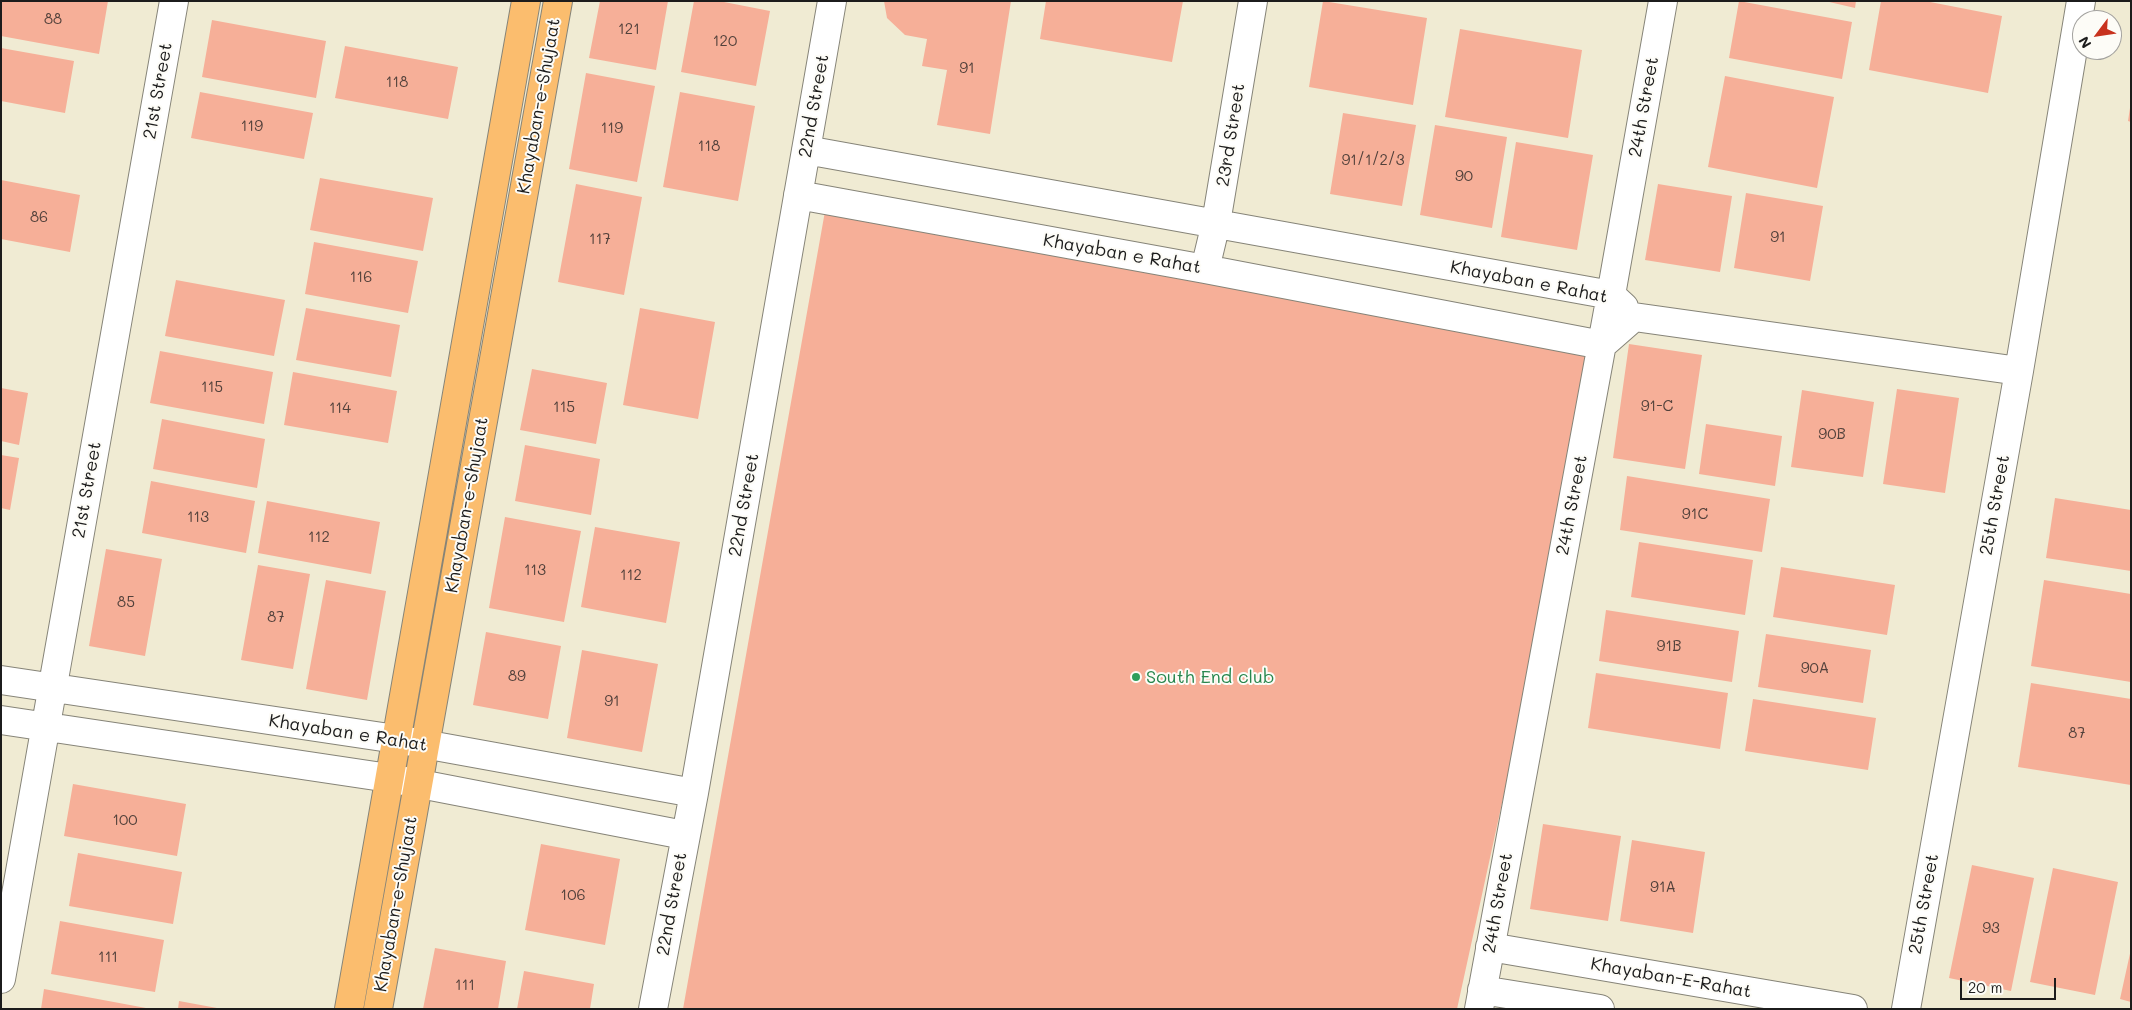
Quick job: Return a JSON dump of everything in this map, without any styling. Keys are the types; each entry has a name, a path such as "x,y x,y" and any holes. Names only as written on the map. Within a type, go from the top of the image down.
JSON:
{"main road":[{"name":"Khayaban-e-Shujaat","path":"349,1009 526,1"},
{"name":"Khayaban-e-Shujaat","path":"378,1009 558,1"}],"street":[{"name":"21st Street","path":"1,979 174,1"},
{"name":"22nd Street","path":"653,1009 684,835 694,793 832,1"},
{"name":"23rd Street","path":"1205,269 1216,224 1253,1"},
{"name":"24th Street","path":"1481,999 1602,345 1663,1"},
{"name":"25th Street","path":"1906,1009 2081,1"},
{"name":"Khayaban e Rahat","path":"798,195 1205,269 1602,345 1634,317 1611,295 806,150"},
{"path":"1634,317 2018,371"},
{"name":"Khayaban e Rahat","path":"1,680 396,739 694,793"},
{"path":"1,720 389,778 684,835"},
{"name":"Khayaban-E-Rahat","path":"1490,947 1852,1009"},
{"path":"1481,999 1600,1009"}],"building":[{"path":"1,1 108,1 99,54 1,36"},
{"path":"600,1 668,1 656,70 589,58"},
{"path":"694,1 719,1 770,11 756,86 681,72"},
{"path":"884,1 1011,1 990,134 937,125 947,70 922,66 927,39 905,35 887,18"},
{"path":"1046,1 1183,1 1172,62 1040,39"},
{"path":"1323,1 1427,18 1413,105 1309,87"},
{"path":"1739,1 1852,22 1842,79 1729,58"},
{"path":"1825,1 1856,1 1855,8"},
{"path":"1881,1 1925,1 2002,16 1988,93 1869,70"},
{"path":"212,20 326,41 316,98 202,77"},
{"path":"1460,29 1582,50 1568,138 1445,117"},
{"path":"345,46 458,67 448,119 335,98"},
{"path":"1,48 74,61 65,113 1,101"},
{"path":"586,73 655,86 637,182 569,169"},
{"path":"1725,76 1834,97 1817,188 1708,167"},
{"path":"200,92 313,113 304,159 191,138"},
{"path":"680,92 755,106 738,201 663,187"},
{"path":"2131,108 2131,122 2128,121"},
{"path":"1343,113 1416,125 1402,206 1330,194"},
{"path":"1435,125 1507,137 1492,228 1420,215"},
{"path":"1516,142 1593,155 1577,250 1501,237"},
{"path":"320,178 433,198 423,251 310,230"},
{"path":"1,180 80,195 70,252 1,239"},
{"path":"576,184 642,197 624,295 558,282"},
{"path":"1658,184 1732,196 1720,272 1645,260"},
{"path":"1746,193 1823,206 1810,281 1734,268"},
{"name":"South End club","path":"827,200 1602,345 1457,1009 683,1009"},
{"path":"314,242 418,261 408,313 305,294"},
{"path":"176,280 285,300 274,356 165,336"},
{"path":"306,308 400,325 391,377 296,360"},
{"path":"640,308 715,322 698,419 623,405"},
{"path":"1629,344 1702,355 1685,469 1613,458"},
{"path":"160,351 273,372 264,424 150,403"},
{"path":"532,369 607,383 596,444 520,430"},
{"path":"293,372 397,391 388,443 284,425"},
{"path":"1,388 28,393 19,445 1,441"},
{"path":"1897,389 1959,398 1945,493 1883,484"},
{"path":"1802,390 1874,402 1863,477 1791,467"},
{"path":"162,419 265,439 257,488 153,469"},
{"path":"1706,424 1782,436 1775,486 1699,474"},
{"path":"525,445 600,459 591,515 515,501"},
{"path":"1,455 19,458 10,510 1,508"},
{"path":"1627,476 1770,499 1762,552 1620,530"},
{"path":"151,481 255,501 246,553 142,533"},
{"path":"2055,498 2131,510 2131,571 2046,558"},
{"path":"267,501 380,522 371,574 258,553"},
{"path":"505,517 581,531 564,622 489,608"},
{"path":"595,527 680,542 666,623 581,607"},
{"path":"1639,542 1753,560 1745,615 1631,597"},
{"path":"106,549 162,559 145,656 89,646"},
{"path":"258,565 310,574 293,669 241,660"},
{"path":"1781,567 1895,585 1887,635 1773,617"},
{"path":"326,580 386,591 367,700 306,689"},
{"path":"2044,580 2131,594 2131,682 2031,666"},
{"path":"1606,610 1739,631 1732,682 1599,661"},
{"path":"486,632 561,646 548,719 473,705"},
{"path":"1766,634 1871,650 1863,703 1758,687"},
{"path":"582,650 658,664 642,752 567,738"},
{"path":"1596,673 1728,693 1720,749 1588,728"},
{"path":"2031,683 2131,699 2131,785 2018,767"},
{"path":"1753,699 1876,718 1868,770 1745,751"},
{"path":"73,784 186,804 177,856 64,836"},
{"path":"1543,824 1621,836 1608,921 1530,909"},
{"path":"1632,840 1705,852 1693,933 1620,921"},
{"path":"541,844 620,859 605,945 525,930"},
{"path":"78,853 182,872 173,924 69,906"},
{"path":"1972,865 2034,878 2011,991 1949,978"},
{"path":"2053,868 2118,882 2095,995 2030,982"},
{"path":"60,921 164,940 155,992 51,974"},
{"path":"435,948 506,961 498,1009 423,1009"},
{"path":"2131,949 2131,1002 2120,999"},
{"path":"524,971 594,984 590,1009 517,1009"},
{"path":"44,989 146,1008 146,1009 41,1009"},
{"path":"179,1001 217,1008 217,1009 178,1009"}],"place":[{"name":"South End club","path":"1136,677"}]}
